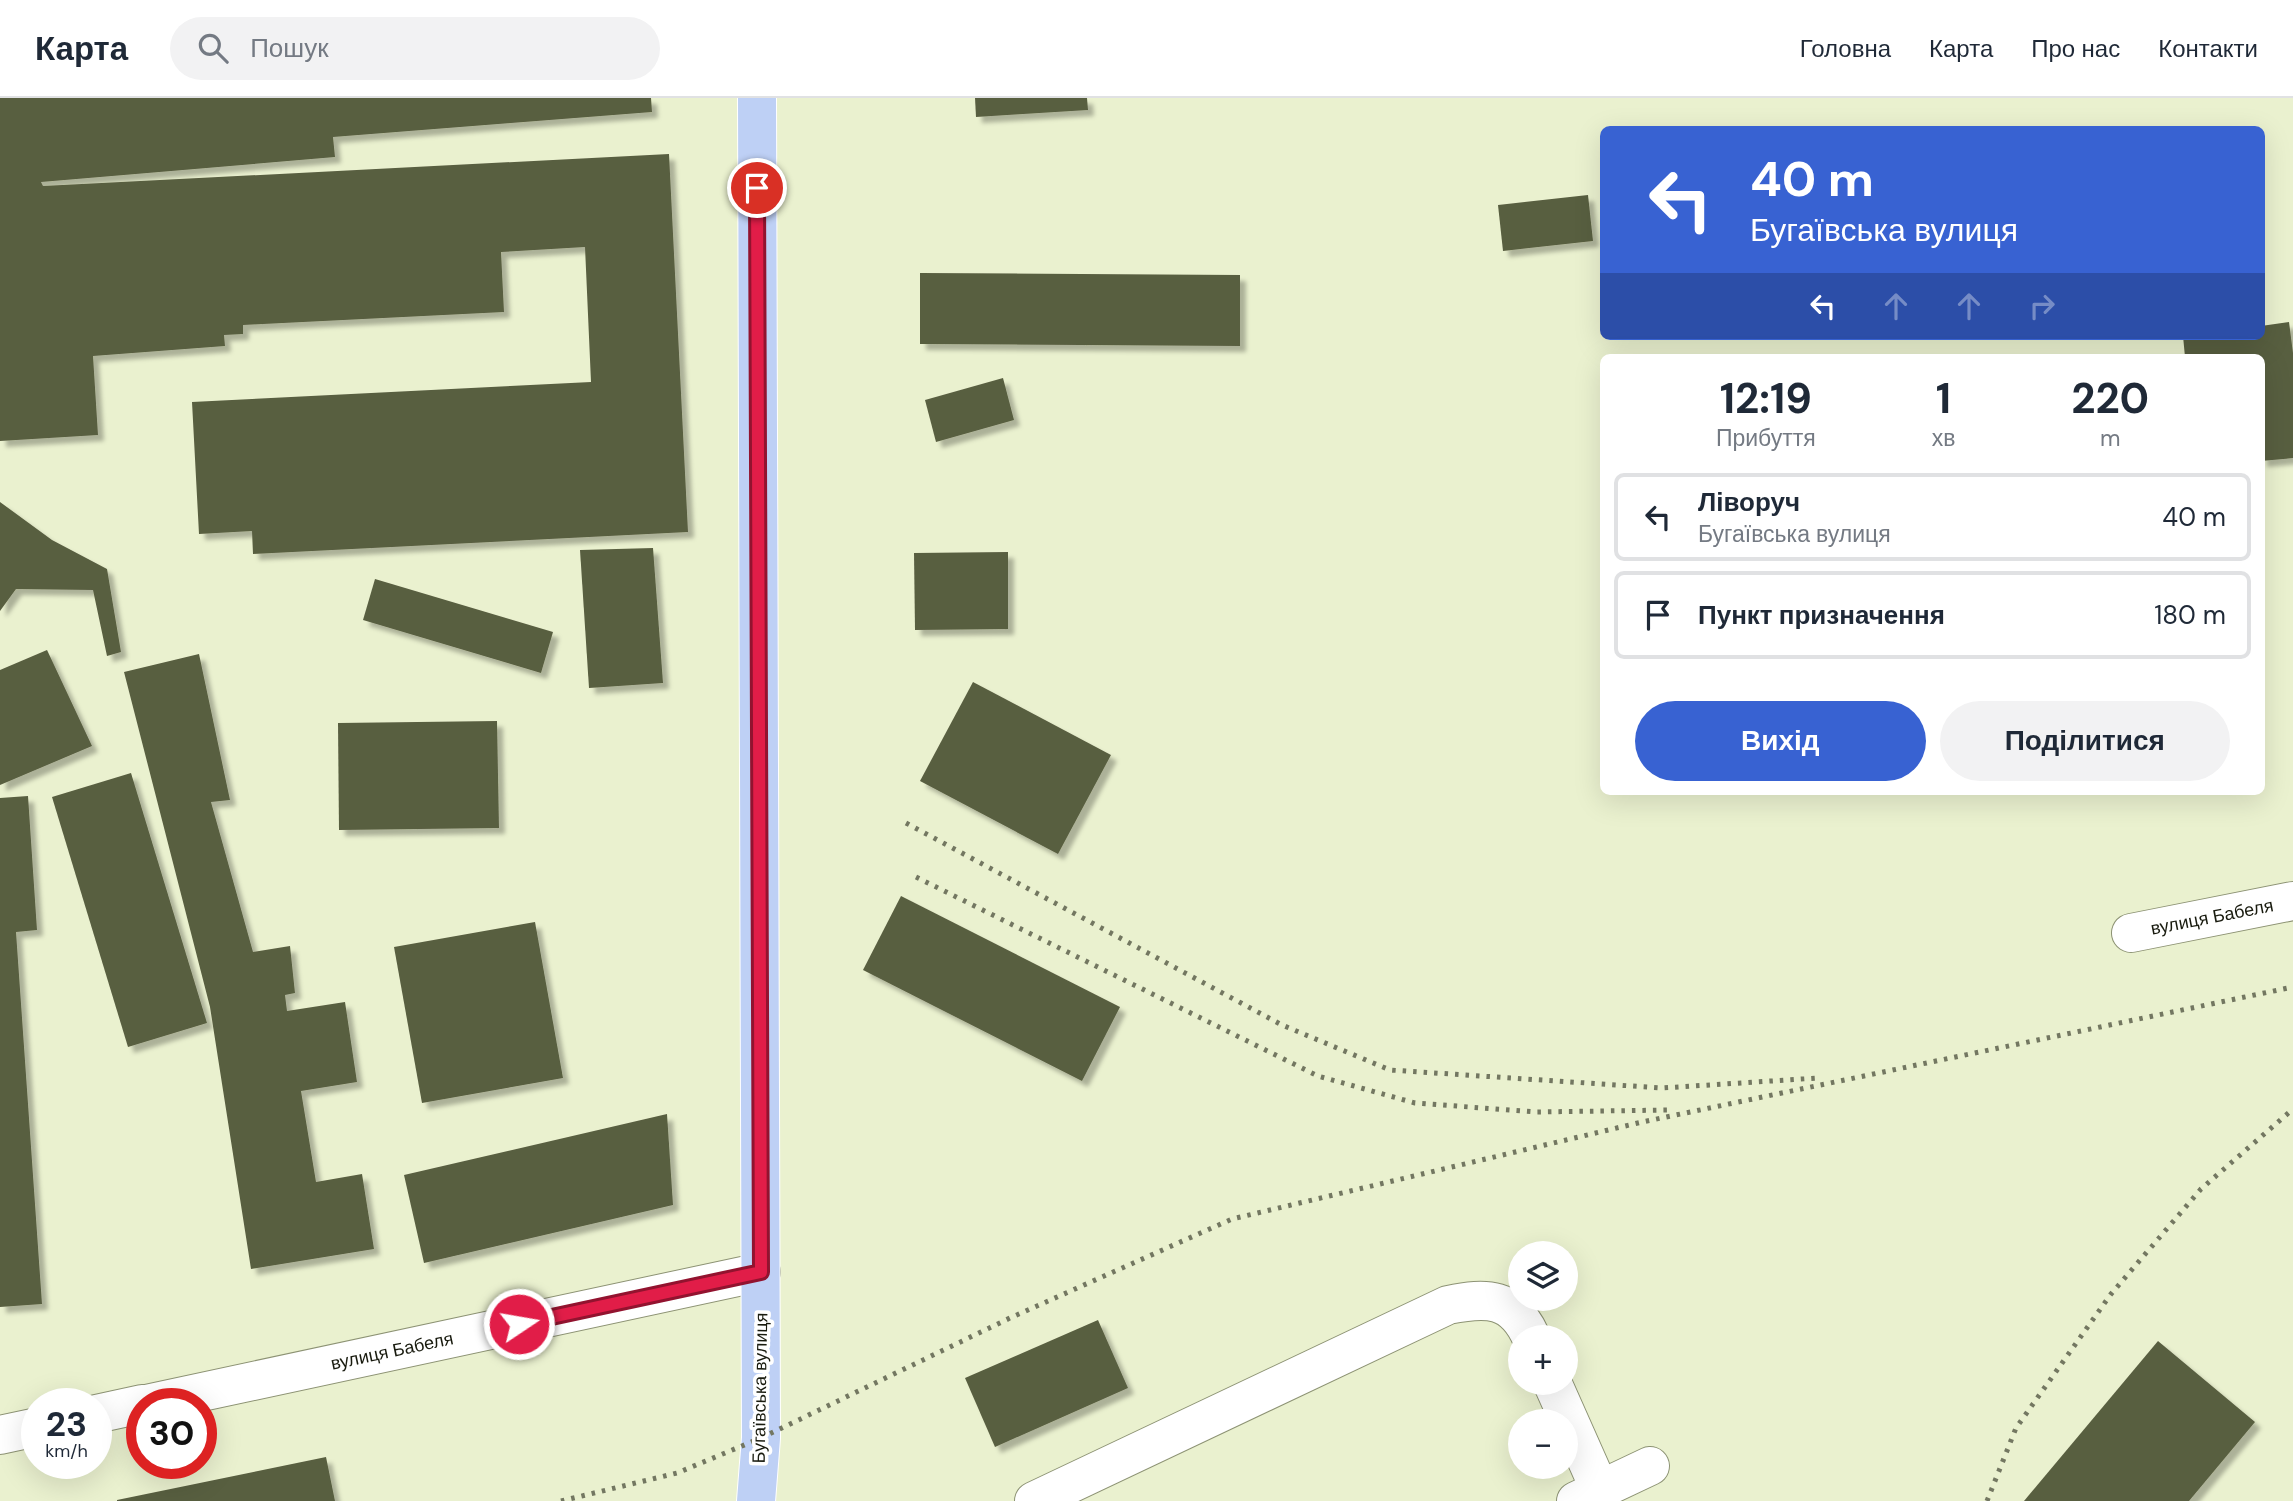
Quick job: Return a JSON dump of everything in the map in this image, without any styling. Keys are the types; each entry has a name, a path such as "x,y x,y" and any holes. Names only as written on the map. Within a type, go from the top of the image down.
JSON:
{"main road":[{"name":"Бугаївська вулиця","path":"756,1501 761,1438 757,98"}],"street":[{"name":"вулиця Бабеля","path":"2131,933 2293,901"},
{"name":"вулиця Бабеля","path":"217,1388 761,1272"},
{"path":"1034,1501 1448,1305 1476,1299 1505,1304 1523,1319 1526,1325"},
{"path":"1556,1395 1588,1495 1650,1466"},
{"path":"0,1435 21,1430"}],"building":[{"path":"0,98 651,98 652,112 333,137 335,157 41,182 43,186 669,154 688,532 253,554 252,531 199,534 192,402 591,382 585,247 501,252 504,312 243,325 243,334 224,335 225,346 93,356 98,435 0,441"},
{"path":"975,98 1087,98 1088,110 976,117"},
{"path":"1588,195 1593,241 1503,251 1498,205"},
{"path":"920,273 1240,275 1240,346 920,344"},
{"path":"2289,322 2293,353 2293,458 2265,461 2265,354 2185,354 2183,340 2265,340 2265,325"},
{"path":"1003,378 1014,420 936,442 925,400"},
{"path":"0,502 52,540 107,569 121,652 107,656 93,590 16,589 0,611"},
{"path":"653,548 663,683 589,688 580,550"},
{"path":"1008,552 1008,629 915,630 914,553"},
{"path":"375,579 553,632 541,673 363,620"},
{"path":"47,650 92,746 0,785 0,670"},
{"path":"199,654 230,800 211,802 253,952 290,946 295,993 285,995 287,1011 345,1002 357,1082 301,1091 316,1182 362,1174 374,1249 251,1269 210,1007 124,672"},
{"path":"973,682 1111,755 1058,854 920,781"},
{"path":"497,721 499,828 339,830 338,723"},
{"path":"131,773 207,1023 128,1047 52,797"},
{"path":"28,796 37,930 16,932 42,1304 0,1307 0,798"},
{"path":"901,896 1120,1007 1082,1081 863,970"},
{"path":"535,922 563,1078 422,1103 394,947"},
{"path":"667,1114 673,1205 424,1263 404,1175"},
{"path":"1098,1320 1128,1388 995,1447 965,1378"},
{"path":"2158,1341 2255,1422 2189,1501 2024,1501"},
{"path":"326,1457 335,1501 117,1501 117,1500"}],"railway":[{"path":"906,823 1282,1025 1390,1070 1662,1088 1818,1078"},
{"path":"916,877 1318,1076 1415,1103 1537,1112 1667,1110"},
{"path":"561,1501 677,1473 761,1438 1010,1318 1232,1219 1642,1122 2293,987"},
{"path":"1987,1501 2016,1428 2111,1294 2201,1189 2293,1109"}],"route":[{"path":"519,1324 761,1272 757,188"}]}
